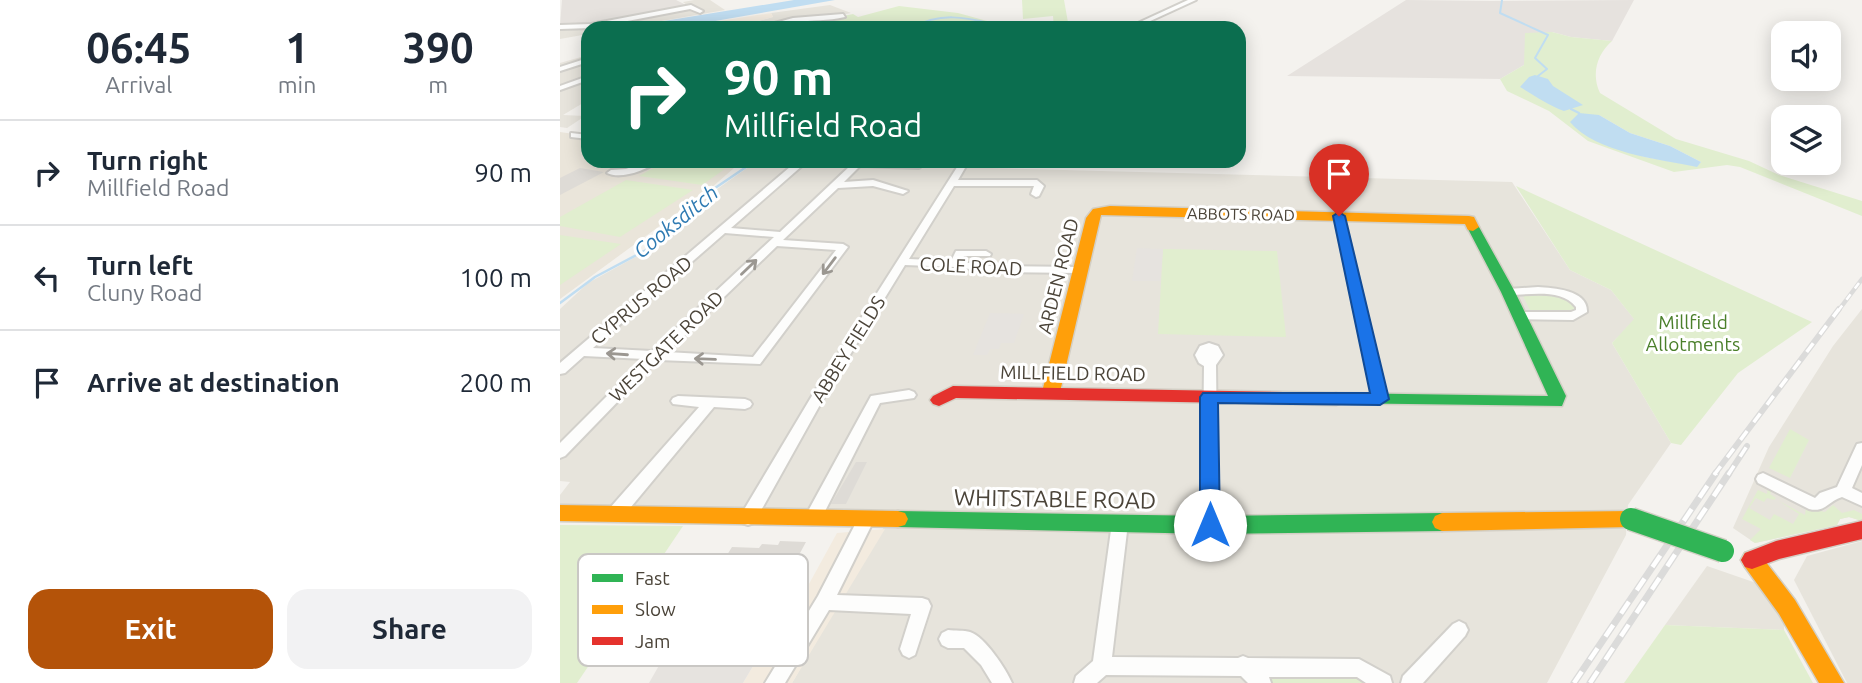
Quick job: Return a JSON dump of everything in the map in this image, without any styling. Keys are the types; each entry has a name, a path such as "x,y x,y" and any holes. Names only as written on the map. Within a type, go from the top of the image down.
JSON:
{"street":[{"path":"1146,21 1193,0"},
{"path":"618,21 691,7 699,11"},
{"path":"789,21 843,16"},
{"path":"560,27 581,26"},
{"path":"563,68 581,62"},
{"path":"563,68 581,70"},
{"path":"560,88 581,80"},
{"path":"574,135 581,136"},
{"path":"611,173 637,168"},
{"name":"CYPRUS ROAD","path":"560,370 794,168"},
{"name":"WESTGATE ROAD","path":"560,452 654,357 851,168"},
{"name":"ABBEY FIELDS","path":"748,518 821,392 962,168"},
{"path":"954,183 997,185 1031,181 1039,186 1036,194"},
{"path":"833,185 873,183 901,187"},
{"name":"ABBOTS ROAD","path":"1097,212 1469,220 1508,292"},
{"name":"ARDEN ROAD","path":"1051,392 1092,218 1097,212"},
{"path":"1339,216 1380,399"},
{"path":"580,352 756,360 843,247 723,230"},
{"path":"955,264 960,253 986,254"},
{"name":"COLE ROAD","path":"904,262 991,269 1079,270"},
{"path":"1508,292 1562,293 1576,298 1583,307 1581,313 1573,316 1519,316 1508,292"},
{"name":"MILLFIELD ROAD","path":"939,400 953,392 1051,392 1556,402 1557,396 1519,316"},
{"path":"1210,362 1210,525"},
{"path":"813,518 876,399 909,395"},
{"path":"678,401 745,404"},
{"path":"615,514 711,402"},
{"path":"1843,491 1862,448"},
{"path":"1763,479 1815,505 1825,497 1843,491 1862,500"},
{"name":"WHITSTABLE ROAD","path":"560,513 1210,525 1631,519 1752,560"},
{"path":"808,628 867,518"},
{"path":"1083,683 1102,666 1120,523"},
{"path":"1832,683 1787,607 1752,560 1776,550 1862,530"},
{"path":"824,602 922,606 909,649"},
{"path":"1416,676 1459,630"},
{"path":"948,639 968,640 987,659 1003,683"},
{"path":"774,683 784,666"},
{"path":"1102,666 1359,668 1383,683"},
{"path":"1243,666 1262,683"}],"shaded area":[{"path":"562,0 676,0 688,6 613,21 581,21 581,24 560,25"},
{"path":"710,0 725,10 661,21 613,21 688,6 683,2"},
{"path":"1406,0 1634,0 1612,41 1571,37 1552,32 1524,65 1500,79 1287,76"},
{"path":"830,5 851,13 820,21 758,21 773,17 771,13"},
{"path":"771,13 773,17 758,21 720,21"},
{"path":"581,24 581,35 560,39 560,25"},
{"path":"581,57 581,104 563,115 581,116 581,119 567,128 560,127 560,63"},
{"path":"560,132 581,135 581,168 734,168 710,189 560,299"},
{"path":"747,168 992,168 1512,182 1570,270 1611,290 1635,320 1612,343 1671,443 1628,505 1626,535 1547,683 792,683 802,666 808,666 808,656 894,510 560,505 560,495 570,482 560,481 560,309 588,283 650,249 696,204"},
{"path":"1137,248 1163,249 1160,281 1132,281"},
{"path":"1862,309 1862,521 1849,517 1840,519 1837,525 1755,543 1733,528 1769,447 1833,346"},
{"path":"990,313 1024,314 1014,343 1001,343 999,349 990,349 987,355 973,355"},
{"path":"885,529 808,657 808,586 837,533"},
{"path":"1862,541 1862,683 1847,683 1794,580 1807,556"},
{"path":"1707,566 1762,585 1784,616 1784,630 1665,625"},
{"path":"659,666 753,666 743,683 649,683"},
{"path":"753,666 802,666 792,683 743,683"}],"green space":[{"path":"1022,0 1064,0 1068,21 1053,21 1053,16 1023,19"},
{"path":"899,6 958,13 987,21 819,21 853,14 858,17"},
{"path":"1552,32 1571,37 1612,41 1597,65 1596,79 1600,93 1676,139 1749,161 1771,171 1771,175 1779,175 1862,201 1862,216 1740,167 1727,165 1674,172 1588,141 1549,111 1507,91 1500,79 1524,65 1525,33","holes":["1599,115 1630,133 1670,146 1701,162 1697,166 1645,157 1606,145"]},
{"path":"653,168 726,168 702,185 639,176"},
{"path":"626,180 693,190 620,237 560,226 560,217"},
{"name":"Millfield Allotments","path":"1516,186 1812,322 1738,373 1681,445 1671,443 1612,343 1634,319 1611,290 1570,270"},
{"path":"560,235 621,244 560,285"},
{"path":"1163,249 1277,251 1286,337 1158,334"},
{"path":"1522,294 1555,294 1576,304 1577,310 1572,313 1532,314"},
{"path":"1790,429 1809,440 1790,478 1769,468"},
{"path":"1768,486 1773,488 1770,494 1776,498 1767,498 1764,502 1756,498 1749,508 1770,520 1774,514 1793,524 1799,514 1779,501 1805,515 1806,508 1825,512 1833,505 1842,513 1854,510 1862,514 1862,521 1849,517 1840,519 1837,525 1755,543 1750,540 1761,529 1742,519 1758,490 1767,494"},
{"path":"560,525 683,526 664,554 578,554 578,666 588,666 577,683 560,683"},
{"path":"1665,625 1784,630 1813,683 1624,683"},
{"path":"1243,665 1359,668 1383,683 1262,683"}],"water":[{"path":"794,0 835,0 715,21 664,21"},
{"path":"1535,75 1548,79 1553,86 1583,105 1564,111 1520,87 1529,77"},
{"path":"1579,113 1599,115 1630,133 1670,146 1701,162 1697,167 1612,148 1581,133 1570,122"}],"building":[{"path":"580,168 604,172 560,195 560,178"},
{"path":"856,462 867,462 846,504 831,504"},
{"path":"780,541 806,542 799,554 728,554 732,547 759,548 762,544 778,545"}],"waterway":[{"path":"1502,0 1500,13 1548,35 1535,58 1547,69 1538,76"},
{"name":"Cooksditch","path":"929,21 952,17 978,21"},
{"path":"1571,109 1579,113"},
{"name":"Cooksditch","path":"560,303 595,277 646,250 690,205 745,168"}],"railway":[{"path":"1838,311 1862,279"},
{"path":"1714,475 1839,309"},
{"path":"1728,475 1747,446"},
{"path":"1574,683 1716,473"},
{"path":"1590,683 1729,473"}],"traffic: fast":[{"path":"1336,399 1556,402 1557,396 1508,292 1473,227"},
{"path":"898,519 1210,525 1442,522"},
{"path":"1631,519 1723,551"}],"traffic: slow":[{"path":"1051,392 1092,218 1097,212 1110,210 1469,220 1473,227"},
{"path":"560,513 898,519"},
{"path":"1442,522 1631,519"},
{"path":"1752,560 1787,607 1832,683"}],"traffic: jam":[{"path":"939,400 953,392 1336,399"},
{"path":"1752,560 1776,550 1862,530"}],"route":[{"path":"1210,525 1209,397 1380,399 1339,216"}]}
